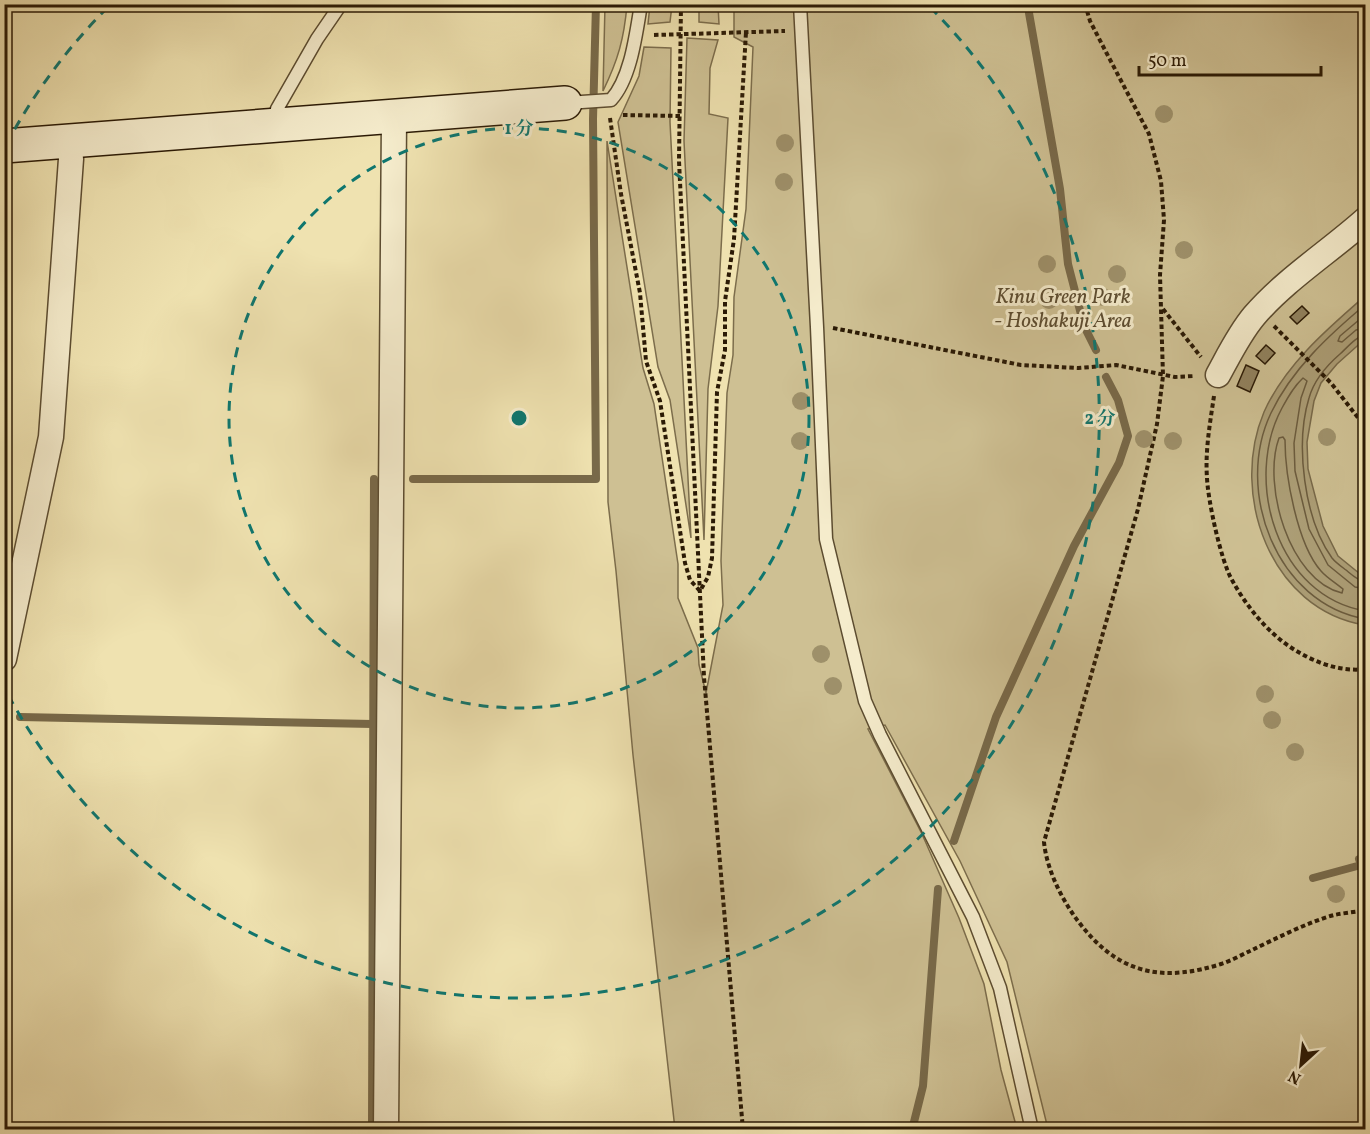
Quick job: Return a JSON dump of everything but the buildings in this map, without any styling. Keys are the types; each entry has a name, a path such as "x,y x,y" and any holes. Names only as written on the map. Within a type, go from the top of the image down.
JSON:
{"street":[{"path":"4,146 572,103"},
{"path":"386,1130 394,118"},
{"path":"4,659 51,437 71,159 69,141"},
{"path":"1218,375 1236,341 1269,300 1365,219"}],"lane":[{"path":"274,126 277,109 317,39 341,4"},
{"path":"572,103 611,100 616,94 631,54 641,4"},
{"path":"800,4 826,539 865,702 973,917 999,988 1032,1130"}],"path":[{"path":"681,4 679,161 704,677 743,1130"},
{"path":"1085,4 1090,21 1149,134 1161,181 1164,220 1161,275 1163,375 1157,424 1138,509 1044,842 1046,859 1076,920 1100,948 1133,968 1157,973 1181,973 1223,964 1271,941 1334,916 1365,910"},
{"path":"669,35 785,31"},
{"path":"700,591 708,578 712,558 717,392 725,350 725,301 734,239 746,32"},
{"path":"610,114 621,194 640,293 646,361 660,401 685,563 690,580 700,591"},
{"path":"622,115 680,116"},
{"path":"1162,308 1182,335 1218,375"},
{"path":"1259,311 1331,383 1364,426"},
{"path":"817,327 838,328 1021,366 1078,368 1116,365 1175,377 1218,375"},
{"path":"1218,375 1210,424 1207,480 1212,512 1231,579 1267,627 1292,649 1316,662 1341,668 1365,669"}],"green space":[{"path":"605,5 627,5 620,49 603,91"},
{"path":"650,5 672,5 670,22 648,24"},
{"path":"699,5 718,5 719,24 699,22"},
{"name":"Kinu Green Park - Hoshakuji Area","path":"734,5 1365,5 1365,1129 1048,1129 1007,962 960,861 885,725 868,729 922,834 959,918 984,984 1001,1070 1017,1129 675,1129 633,755 608,502 607,141 643,368 654,404 678,564 678,598 698,648 699,665 706,693 723,605 721,561 727,393 733,355 734,297 746,209 753,47 734,37"},
{"path":"687,38 718,40 710,68 709,114 728,118 718,306 708,389 704,540 684,141"},
{"path":"644,47 671,48 670,122 691,538 670,400 658,367 618,122 639,76"}],"water":[{"path":"1365,296 1365,339 1337,364 1321,383 1314,401 1307,442 1308,469 1323,526 1338,556 1365,578 1365,625 1332,615 1305,597 1283,573 1266,544 1256,512 1252,478 1254,444 1264,412 1273,395 1295,363 1308,349"}],"waterway":[{"path":"413,479 596,479 593,119 596,4"},
{"path":"1030,4 1029,13 1060,189 1068,264 1084,326 1096,350"},
{"path":"954,841 996,717 1074,546 1119,463 1128,436 1118,400 1106,377"},
{"path":"372,1130 374,479"},
{"path":"20,717 373,724"},
{"path":"1313,878 1361,865 1359,859 1366,857"},
{"path":"912,1130 923,1086 938,889"}]}
